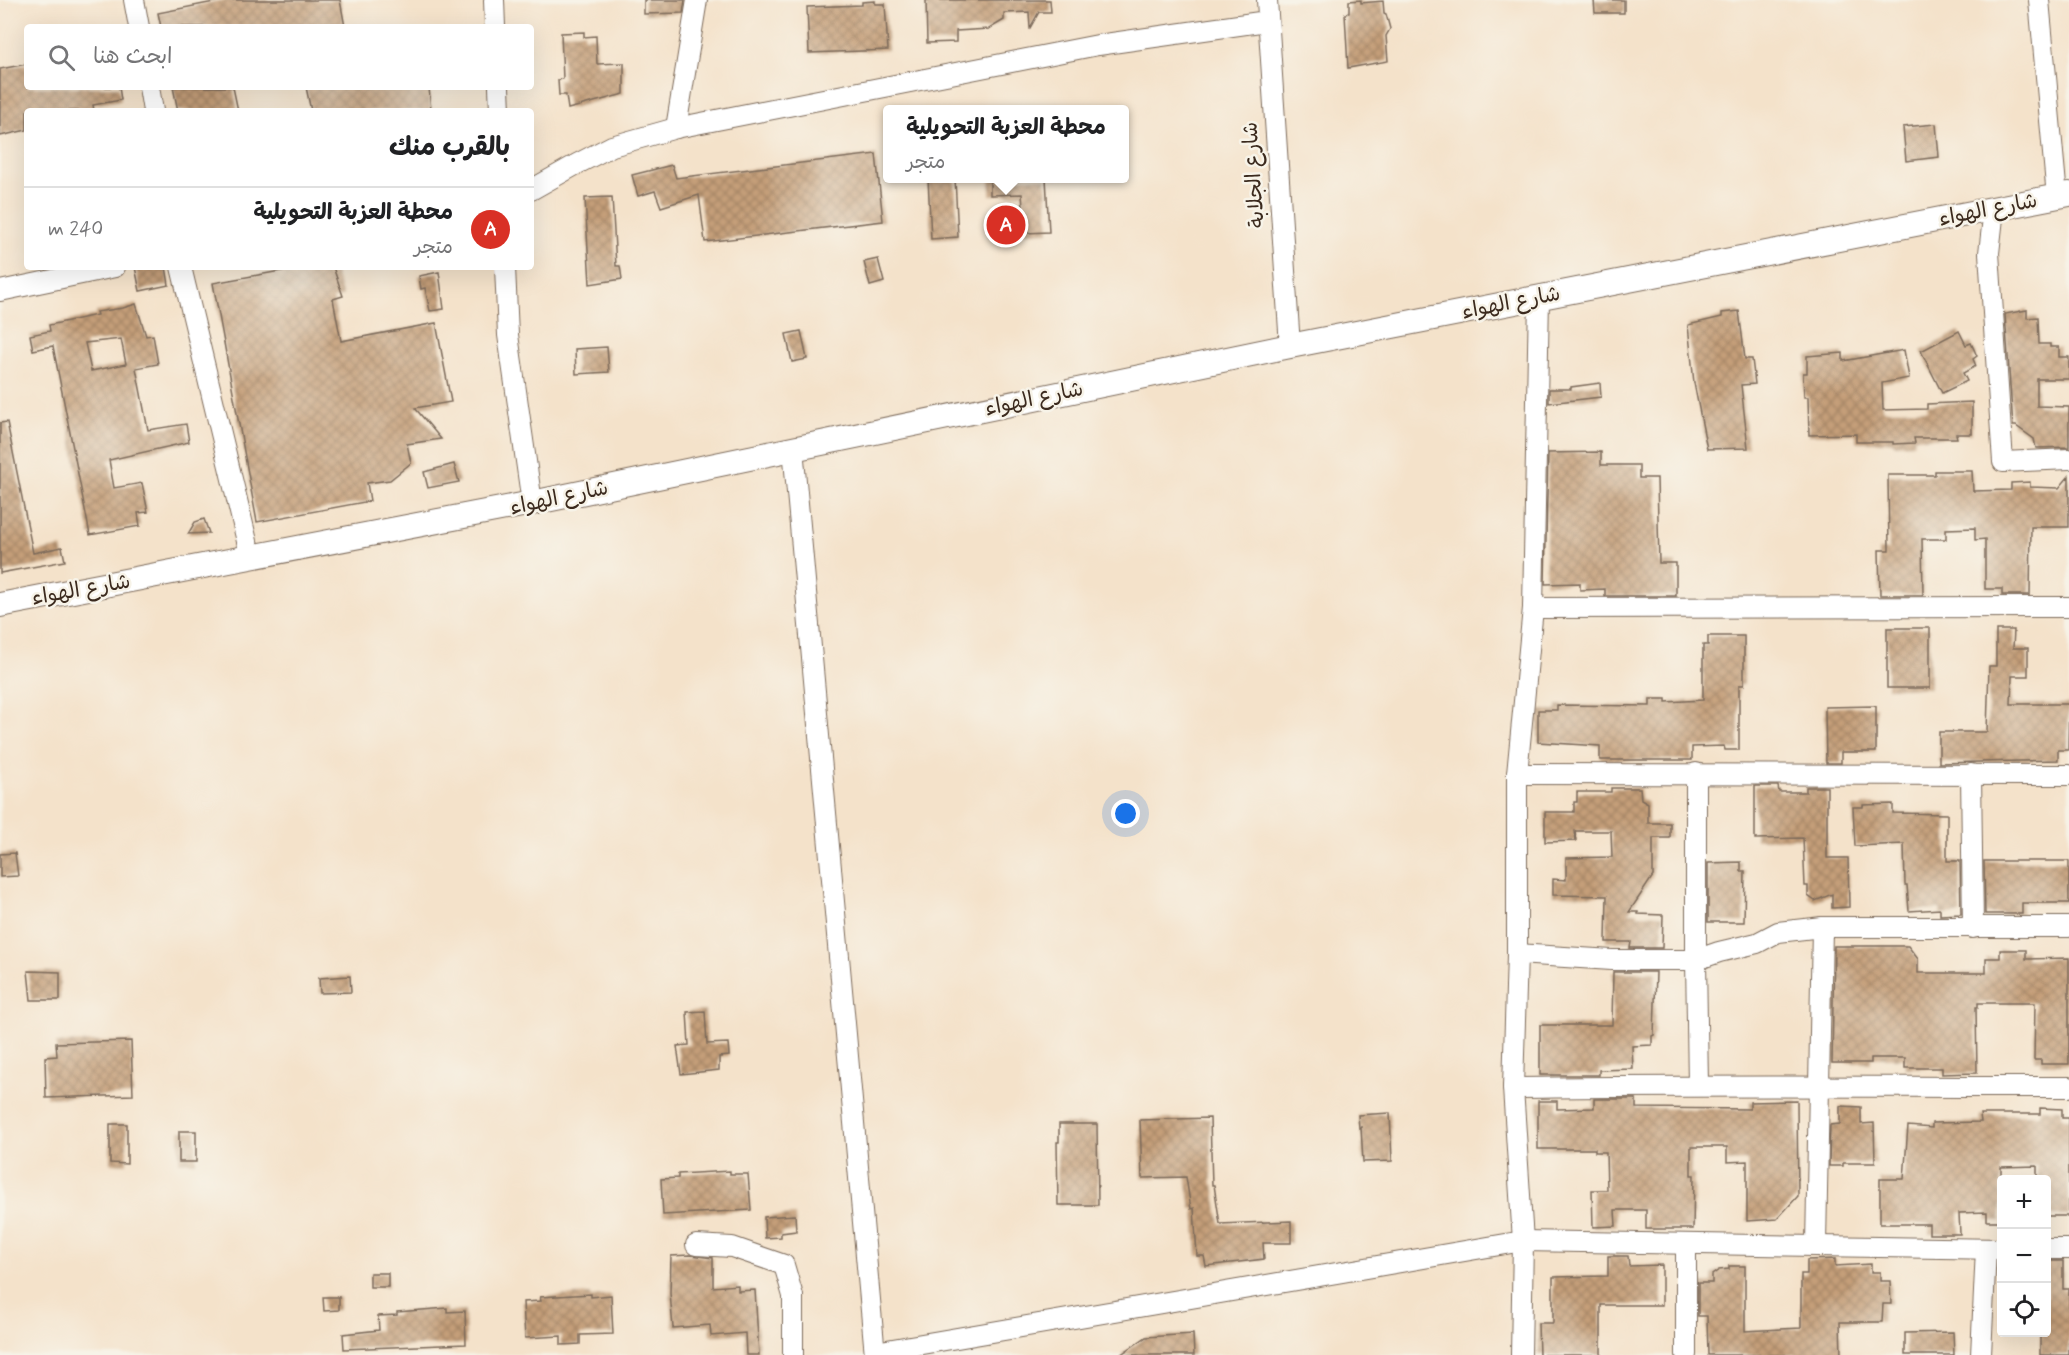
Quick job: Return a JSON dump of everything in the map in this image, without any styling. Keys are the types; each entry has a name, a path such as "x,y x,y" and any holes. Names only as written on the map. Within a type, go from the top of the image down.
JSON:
{"street":[{"path":"134,0 138,24"},
{"path":"494,0 495,24"},
{"path":"676,128 697,0"},
{"name":"شارع الجلابة","path":"1267,0 1290,346"},
{"path":"2039,0 2063,195"},
{"path":"534,188 612,146 676,128 1098,45 1267,21"},
{"path":"150,90 152,108"},
{"path":"499,90 500,108"},
{"name":"شارع الهواء","path":"0,605 532,503 1290,346 2063,195"},
{"path":"1994,209 1989,253 2003,462 2069,459"},
{"path":"0,291 101,270"},
{"path":"186,270 251,558"},
{"path":"505,270 508,335 532,503"},
{"path":"1521,1355 1523,1241 1513,1088 1517,954 1517,774 1533,608 1539,297"},
{"path":"793,448 875,1354 1523,1241 1994,1249 1981,1355"},
{"path":"1533,608 2069,607"},
{"path":"1696,773 1698,1085"},
{"path":"1517,774 2069,775"},
{"path":"1971,774 1973,928"},
{"path":"1517,954 1612,960 1696,960 1757,943 1778,932 1822,927 2069,927"},
{"path":"1816,1245 1822,927"},
{"path":"1513,1088 1698,1085 2069,1087"},
{"path":"696,1245 732,1247 784,1265 793,1296 793,1355"},
{"path":"1686,1245 1686,1355"},
{"path":"2051,1249 2069,1249"}],"building":[{"path":"224,0 340,0 344,24 160,24 158,13"},
{"path":"644,0 685,0 683,13 644,14"},
{"path":"926,0 1050,0 1051,12 1039,12 1030,28 1029,12 1004,13 1004,20 989,29 956,31 956,42 927,43"},
{"path":"1361,0 1361,3 1383,1 1384,13 1390,29 1386,36 1388,61 1348,68 1345,14 1349,13 1349,1"},
{"path":"1594,0 1624,0 1624,13 1595,13"},
{"path":"875,1 875,4 885,4 888,50 809,53 807,7 862,5 862,2"},
{"path":"584,32 584,37 596,36 597,64 624,63 624,94 568,109 566,95 559,95 558,80 563,79 561,33"},
{"path":"24,65 24,90 119,90 121,100 93,105 94,108 24,108 24,131 0,136 0,69"},
{"path":"174,90 234,90 237,108 177,108"},
{"path":"307,90 429,90 431,108 310,108"},
{"path":"1936,124 1939,157 1906,161 1903,127"},
{"path":"876,154 883,221 705,242 699,195 661,207 655,191 638,196 632,175 672,165 676,178"},
{"path":"928,183 955,183 958,237 931,239"},
{"path":"990,183 1046,183 1049,232 1025,233 1022,194 990,195"},
{"path":"612,197 616,266 620,266 622,279 590,284 585,198"},
{"path":"878,259 884,282 870,286 864,262"},
{"path":"136,270 166,270 169,285 140,291"},
{"path":"286,270 334,270 343,296 333,299 341,341 436,323 451,402 415,408 441,439 407,444 411,463 390,480 367,483 370,501 257,522 213,283"},
{"path":"439,272 444,309 430,311 425,288 421,289 419,276"},
{"path":"136,304 146,336 153,335 158,364 136,368 148,430 186,424 189,442 109,460 114,488 142,483 148,512 138,513 140,526 90,535 53,346 33,350 30,335 50,331 49,325 97,315 96,312","holes":["121,339 126,364 91,371 85,343"]},
{"path":"2027,310 2027,318 2038,317 2039,344 2059,347 2059,357 2069,357 2069,379 2037,379 2037,406 2069,407 2069,447 2036,448 2034,439 2013,426 2005,314"},
{"path":"1739,311 1745,359 1752,359 1755,384 1741,385 1748,448 1707,449 1694,383 1688,325 1722,317 1722,313"},
{"path":"801,331 807,359 792,362 786,334"},
{"path":"1959,331 1966,345 1971,343 1977,356 1973,359 1976,366 1963,373 1967,381 1942,393 1921,351"},
{"path":"607,347 609,372 576,374 575,349"},
{"path":"1904,350 1909,378 1882,383 1883,410 1927,409 1927,404 1972,402 1972,434 1956,434 1957,438 1914,438 1915,443 1893,444 1893,442 1856,442 1856,434 1809,435 1808,397 1804,397 1803,373 1807,373 1807,356 1843,353 1843,361"},
{"path":"1600,383 1601,397 1549,403 1549,389 1571,389 1571,387"},
{"path":"7,422 33,553 62,547 65,561 0,573 0,423"},
{"path":"1601,452 1601,465 1639,465 1639,478 1657,478 1659,563 1676,563 1676,596 1605,596 1605,589 1580,590 1580,583 1545,584 1548,453"},
{"path":"454,464 459,482 428,488 424,472"},
{"path":"1935,471 1972,471 1973,491 2011,490 2011,483 2030,482 2030,487 2059,488 2069,476 2069,527 2031,527 2030,595 2002,595 2002,589 1985,589 1985,539 1975,540 1975,528 1946,529 1946,539 1922,539 1923,595 1880,595 1879,550 1889,550 1888,475 1935,475"},
{"path":"204,519 209,533 188,534 195,522"},
{"path":"1887,628 1930,628 1930,688 1887,688"},
{"path":"1996,630 2014,630 2013,648 2028,648 2028,676 2012,676 2011,704 2069,704 2068,750 2058,750 2058,760 1939,763 1939,732 1987,732 1989,666 1996,666"},
{"path":"1708,636 1744,636 1744,685 1739,685 1739,750 1725,750 1724,746 1692,747 1692,760 1600,760 1600,746 1538,742 1538,710 1557,710 1557,705 1650,706 1650,699 1666,699 1666,702 1703,700 1703,645 1708,645"},
{"path":"1876,706 1876,752 1841,752 1841,763 1826,763 1825,707"},
{"path":"1755,786 1778,786 1779,792 1806,792 1806,787 1827,787 1827,858 1848,858 1849,907 1832,908 1832,894 1815,901 1808,896 1808,886 1805,886 1803,838 1755,839"},
{"path":"1611,788 1640,788 1641,799 1648,803 1648,823 1670,823 1670,838 1653,838 1653,876 1629,912 1663,915 1662,948 1630,948 1631,942 1606,942 1607,896 1553,895 1553,879 1566,880 1566,858 1612,857 1611,831 1575,831 1576,841 1545,842 1545,812 1574,812 1577,792 1611,792"},
{"path":"1893,804 1893,813 1947,814 1947,861 1960,861 1961,914 1940,915 1940,909 1909,911 1907,885 1905,885 1904,844 1855,846 1853,807"},
{"path":"15,853 18,876 0,877 0,854"},
{"path":"1984,861 2069,861 2069,903 2022,903 2022,914 1985,914"},
{"path":"1741,862 1741,871 1745,871 1744,922 1708,922 1708,863"},
{"path":"1834,946 1908,946 1918,959 1918,973 1986,973 1986,958 2000,958 2000,950 2026,950 2026,959 2069,958 2069,1064 2041,1064 2041,1060 2034,1060 2035,1003 1978,1003 1976,1007 1977,1073 1942,1074 1942,1068 1905,1068 1905,1058 1871,1058 1871,1063 1832,1063"},
{"path":"28,971 60,972 60,1000 31,1000"},
{"path":"1613,972 1656,972 1652,1045 1632,1046 1633,1069 1599,1070 1599,1075 1540,1075 1540,1025 1612,1025"},
{"path":"350,976 351,992 320,993 319,978"},
{"path":"705,1011 707,1044 728,1043 729,1056 719,1057 719,1070 681,1074 677,1046 689,1045 687,1012"},
{"path":"131,1041 133,1095 46,1098 45,1057 57,1056 56,1043"},
{"path":"1594,1099 1636,1099 1636,1108 1750,1109 1750,1102 1797,1101 1798,1196 1777,1219 1747,1221 1747,1161 1727,1162 1727,1147 1691,1147 1691,1175 1694,1175 1693,1229 1646,1229 1646,1210 1615,1210 1616,1226 1593,1227 1592,1190 1607,1190 1606,1152 1595,1152 1595,1149 1538,1149 1538,1101 1557,1101 1557,1109 1594,1108"},
{"path":"1840,1106 1861,1107 1861,1124 1874,1123 1875,1163 1843,1163 1843,1166 1829,1166 1830,1125 1840,1124"},
{"path":"2040,1108 2062,1109 2062,1118 2069,1118 2069,1216 2051,1216 2051,1175 2037,1175 2037,1166 2001,1167 2001,1175 1997,1175 1997,1221 1987,1221 1987,1212 1959,1213 1960,1234 1929,1234 1929,1224 1880,1224 1880,1179 1904,1179 1908,1126 1932,1128 1932,1123 1981,1122 1980,1114 2040,1114"},
{"path":"1390,1113 1392,1161 1363,1162 1358,1115"},
{"path":"1210,1118 1212,1185 1214,1185 1220,1224 1291,1221 1291,1243 1263,1243 1264,1259 1206,1266 1204,1256 1197,1256 1194,1208 1191,1209 1186,1177 1142,1178 1140,1120"},
{"path":"110,1124 127,1124 127,1164 110,1163"},
{"path":"1059,1124 1097,1124 1098,1205 1058,1205"},
{"path":"179,1131 196,1131 196,1162 179,1162"},
{"path":"730,1171 730,1174 748,1174 751,1210 663,1215 661,1179 678,1178 678,1174"},
{"path":"795,1215 796,1231 781,1233 781,1237 765,1238 764,1217"},
{"path":"690,1255 713,1258 713,1287 738,1285 738,1291 755,1290 759,1355 746,1355 745,1333 711,1336 710,1325 673,1328 670,1293 671,1256"},
{"path":"1608,1256 1628,1256 1629,1266 1662,1265 1662,1305 1601,1305 1601,1355 1539,1355 1538,1323 1553,1323 1553,1277 1608,1276"},
{"path":"1835,1259 1835,1266 1871,1264 1871,1272 1880,1272 1880,1281 1890,1281 1891,1304 1883,1304 1882,1322 1840,1322 1841,1355 1708,1355 1707,1316 1698,1316 1698,1283 1712,1283 1712,1275 1719,1270 1729,1269 1729,1266 1745,1266 1745,1331 1801,1328 1801,1274 1807,1274 1807,1260"},
{"path":"2051,1261 2063,1261 2063,1289 2069,1289 2069,1355 2040,1355 2040,1337 2051,1337"},
{"path":"370,1273 388,1273 388,1287 370,1287"},
{"path":"591,1294 591,1297 611,1295 613,1334 580,1335 580,1344 561,1345 561,1336 525,1338 523,1302 541,1301 540,1297"},
{"path":"323,1297 339,1297 339,1310 324,1311"},
{"path":"447,1308 447,1312 465,1311 466,1344 344,1349 343,1334 379,1330 378,1316"},
{"path":"1953,1332 1954,1355 1905,1355 1905,1333"},
{"path":"1193,1334 1194,1355 1120,1355 1146,1337"}],"place":[{"name":"محطة العزبة التحويلية","path":"1006,225"}]}
